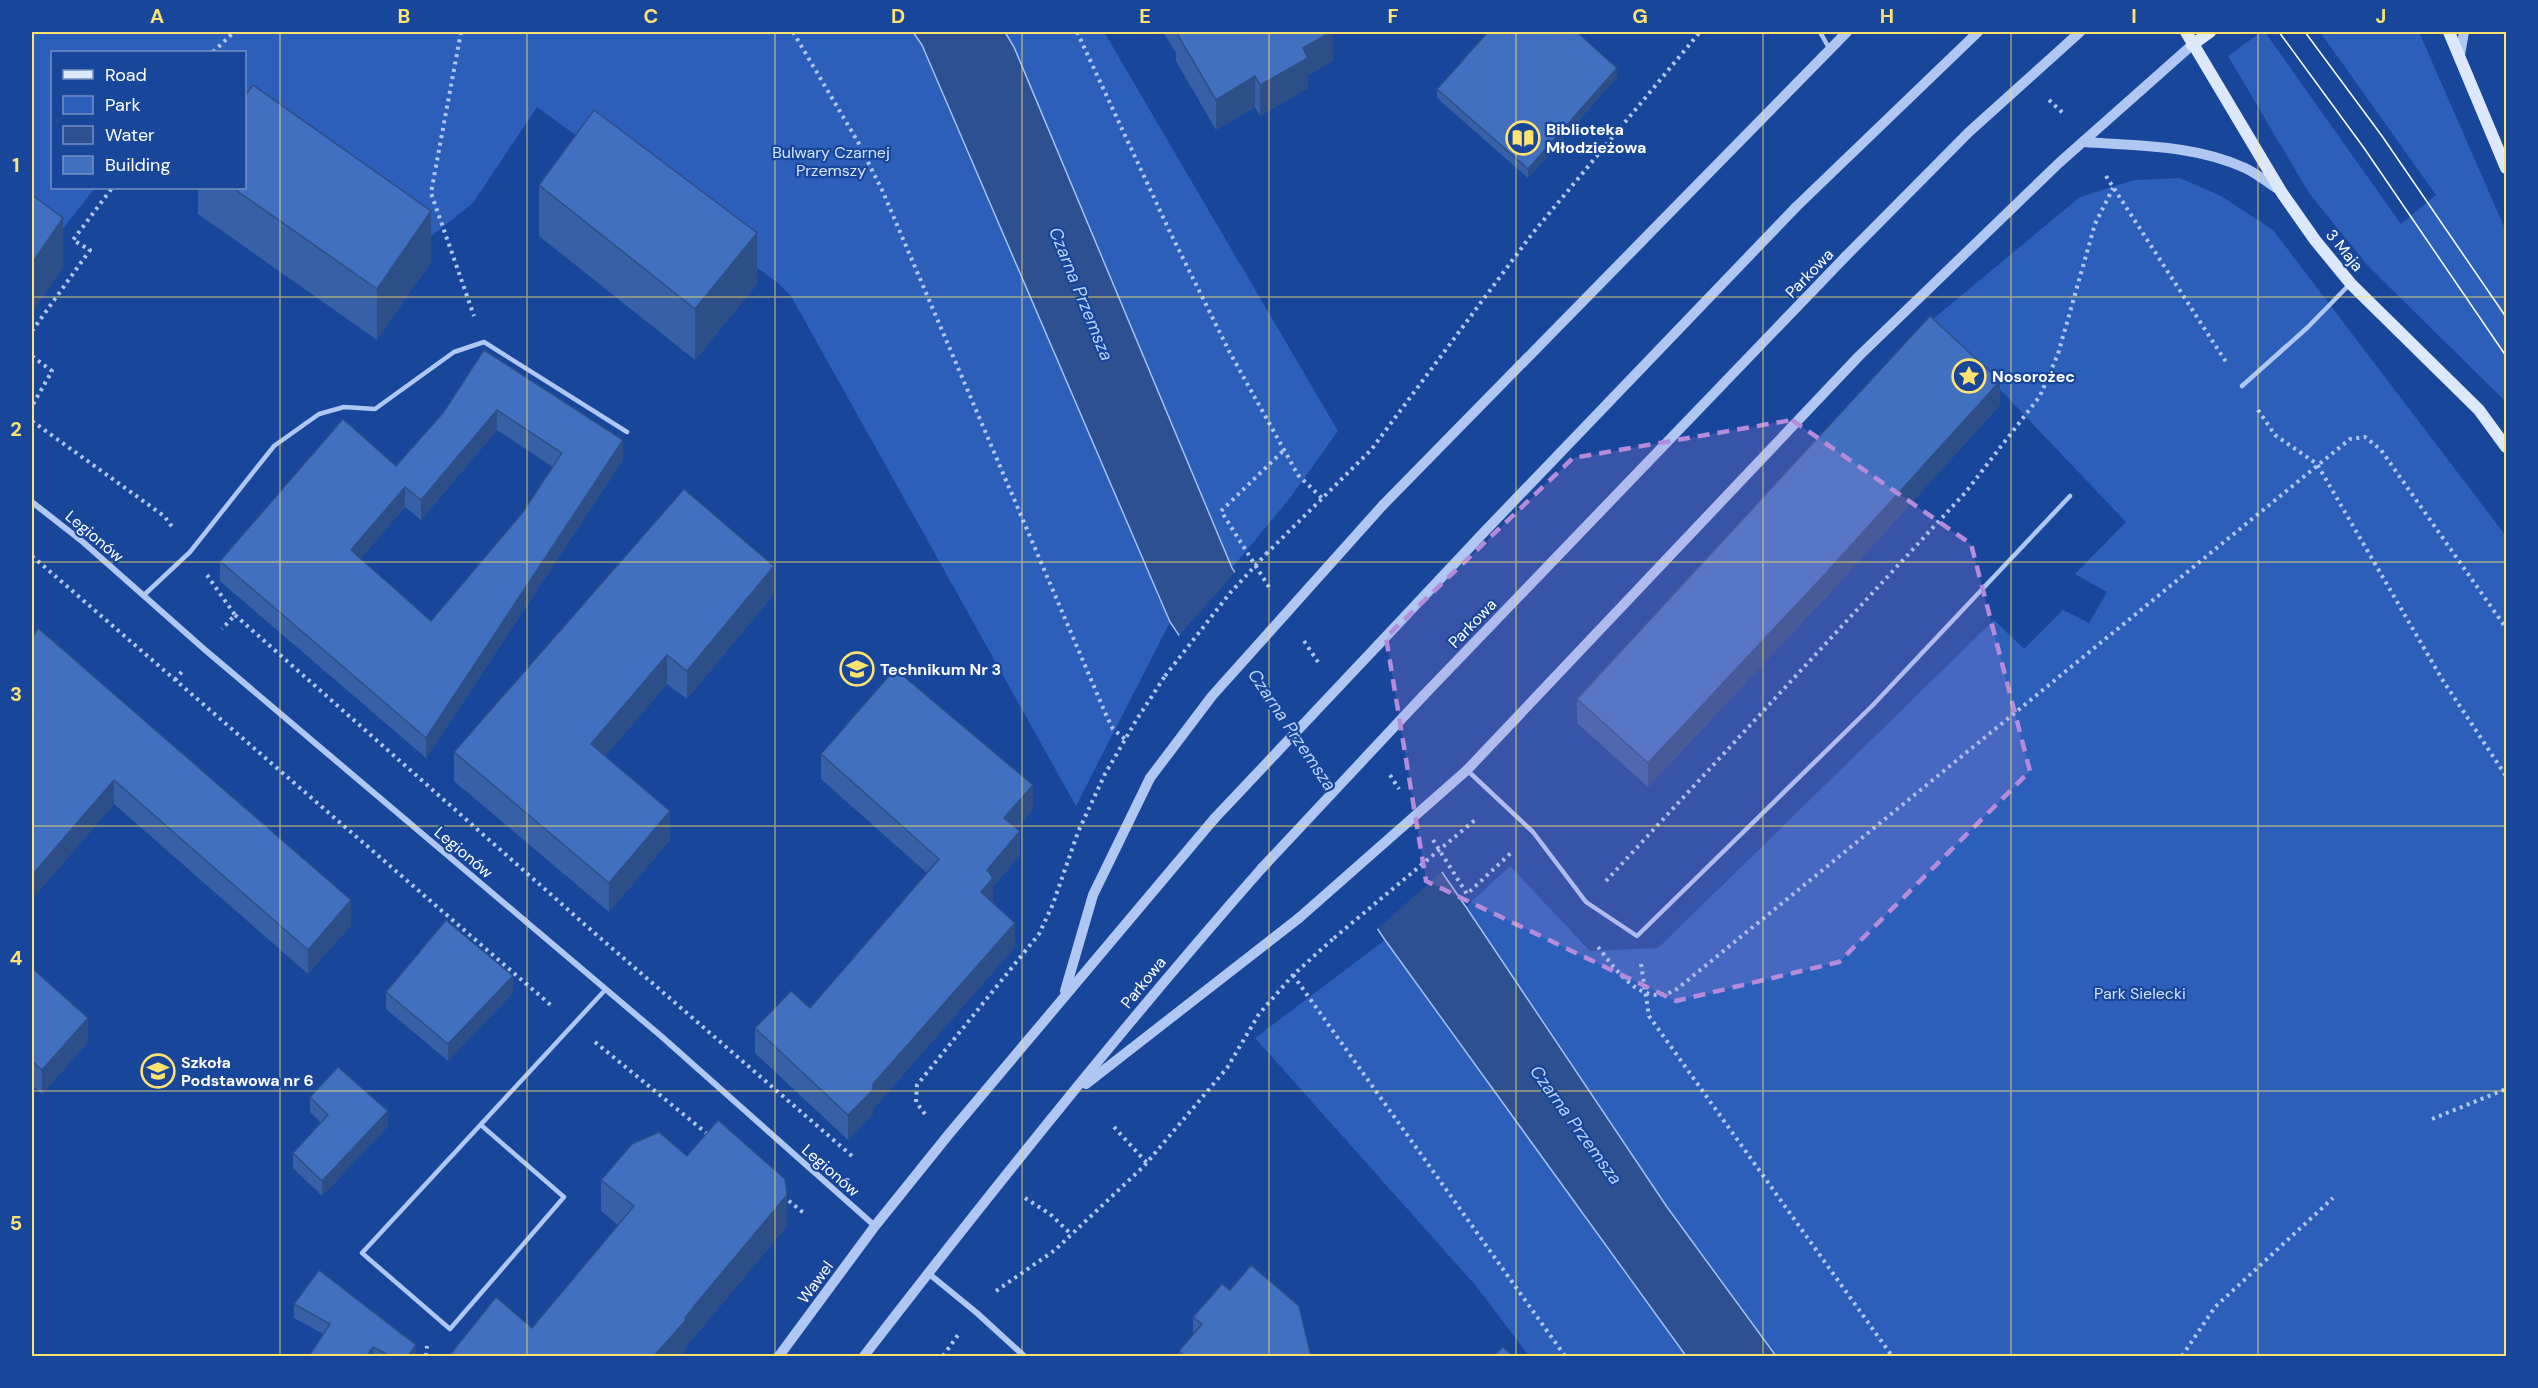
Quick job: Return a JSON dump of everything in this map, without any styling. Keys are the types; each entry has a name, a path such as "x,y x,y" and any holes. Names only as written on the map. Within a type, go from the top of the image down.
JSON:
{"main road":[{"name":"3 Maja","path":"2186,32 2282,192 2315,240 2351,284 2479,410 2506,447"},
{"path":"2192,45 2210,32"},
{"path":"2449,32 2506,168"}],"street":[{"path":"1063,997 1093,895 1150,778 1212,696 1383,505 1847,32"},
{"path":"875,1226 1063,997 1214,819 1486,530 1796,207 1978,32"},
{"name":"Parkowa","path":"928,1273 1181,960 1262,868 1423,696 1846,256 1969,132 2080,32"},
{"path":"2460,55 2464,32"},
{"path":"1069,1098 1299,918 1467,770 1859,356 2059,163 2192,45"},
{"path":"2084,142 2180,149 2216,157 2247,169 2282,192"},
{"name":"Legionów","path":"32,502 83,542 204,649 606,989 875,1226"},
{"name":"Wawel","path":"778,1356 875,1226"},
{"path":"864,1356 928,1273 1024,1356"}],"lane":[{"path":"1820,32 1829,48"},
{"path":"2242,386 2308,327 2351,284"},
{"path":"144,595 190,552 274,446 319,414 344,407 375,409 454,352 484,342 627,432"},
{"path":"1467,770 1533,832 1586,902 1637,936 1873,705 2070,496"},
{"path":"482,1125 564,1197 450,1329 362,1253 606,989"}],"path":[{"path":"214,51 234,32"},
{"path":"461,32 431,193 484,342"},
{"path":"794,32 858,142 883,192 1107,717 1113,729 1125,739"},
{"path":"1077,32 1164,219 1229,351 1298,475 1323,499"},
{"path":"927,1116 916,1102 917,1085 1039,934 1053,904 1078,832 1125,739 1165,676 1230,593 1371,450 1532,234 1700,32"},
{"path":"2044,96 2069,119 2275,435 2317,464 2442,678 2506,776"},
{"path":"1586,902 1965,493 2040,396 2058,354 2095,224 2113,188"},
{"path":"32,332 90,250 72,240 111,189"},
{"path":"32,356 52,371 32,406"},
{"path":"32,421 164,516 235,615 591,930 852,1156"},
{"path":"1892,1356 1649,1016 1646,993 1659,995 1677,989 2350,439 2365,437 2376,444 2506,628"},
{"path":"1221,512 1285,449"},
{"path":"32,556 574,1025 713,1139"},
{"path":"175,680 235,615"},
{"path":"1005,1284 1032,1268 1072,1235 1147,1163 1227,1068 1259,1014 1293,975 1475,820"},
{"path":"1467,894 1533,832"},
{"path":"1293,975 1565,1356"},
{"path":"2432,1119 2506,1089"},
{"path":"1114,1127 1147,1163"},
{"path":"778,1192 806,1215"},
{"path":"1024,1197 1050,1214 1072,1235"},
{"path":"2182,1356 2216,1307 2333,1198"}],"highlighted area":[{"path":"1792,420 1971,544 2030,771 1839,962 1676,1001 1426,881 1386,637 1573,458"}],"green space":[{"name":"Bulwary Czarnej Przemszy","path":"32,32 913,32 922,45 1170,622 1076,806 791,296 778,283 537,107 473,203 425,241 246,120 246,51 51,51 51,189 94,189 51,244 32,231"},
{"path":"1005,32 1104,32 1338,431 1290,498 1232,568 1014,47"},
{"path":"2261,32 2265,32 2401,224 2436,195 2320,32 2419,32 2506,231 2506,402 2368,266 2309,193 2228,56"},
{"name":"Park Sielecki","path":"2180,178 2221,196 2273,230 2506,536 2506,1356 1776,1356 1667,1207 1466,907 1510,866 1590,951 1658,948 1994,620 2024,649 2063,610 2089,623 2107,592 2075,574 2126,522 1933,319 2080,197 2134,180"},
{"path":"1385,940 1686,1356 1529,1356 1476,1286 1255,1038"}],"water":[{"name":"Czarna Przemsza","path":"913,32 1005,32 1014,47 1232,568 1466,907 1667,1207 1776,1356 1686,1356 1385,940 1170,622 922,45"}],"pier":[{"path":"1237,570 1444,870 1375,931 1177,638"}],"building":[{"path":"1176,32 1331,32 1303,48 1308,58 1260,85 1255,76 1216,100"},
{"name":"Biblioteka Młodzieżowa","path":"1488,32 1577,32 1617,68 1528,169 1437,89"},
{"path":"253,85 431,211 377,289 234,189 246,189 246,94"},
{"path":"594,110 757,233 695,309 539,185"},
{"path":"32,195 63,218 32,263"},
{"path":"1930,316 2000,381 1826,573 1648,763 1577,699"},
{"path":"484,350 623,440 426,738 220,561 343,419 396,466 443,413","holes":["497,410 562,453 523,512 431,621 351,550 405,487 421,500"]},
{"path":"684,489 774,566 687,671 667,655 591,744 670,811 609,883 454,752"},
{"path":"38,628 351,900 308,950 114,780 32,875 32,718 34,716 32,713 32,638"},
{"path":"895,669 1033,785 1004,818 1020,831 987,870 993,878 981,892 1015,923 873,1084 873,1090 848,1115 755,1028 791,991 810,1008 939,859 821,754"},
{"path":"446,920 513,976 448,1044 386,992"},
{"path":"32,968 88,1018 42,1070 32,1061"},
{"path":"338,1067 388,1111 322,1181 293,1153 328,1115 310,1097"},
{"path":"718,1120 785,1179 787,1195 654,1356 449,1356 496,1297 532,1328 634,1206 601,1180 632,1144 659,1132 687,1156"},
{"path":"1251,1265 1299,1306 1311,1356 1185,1356 1179,1351 1202,1324 1193,1317 1222,1284 1230,1290"},
{"path":"319,1270 416,1345 408,1356 390,1356 373,1347 367,1356 309,1356 330,1324 294,1304"},
{"path":"1503,1347 1513,1356 1494,1356"}],"tram line":[{"path":"2279,32 2364,148 2506,356"},
{"path":"2305,32 2382,136 2506,317"}],"place":[{"name":"Biblioteka Młodzieżowa","path":"1523,138"},
{"name":"Nosorożec","path":"1969,376"},
{"name":"Technikum Nr 3","path":"857,669"},
{"name":"Szkoła Podstawowa nr 6","path":"158,1071"}]}
